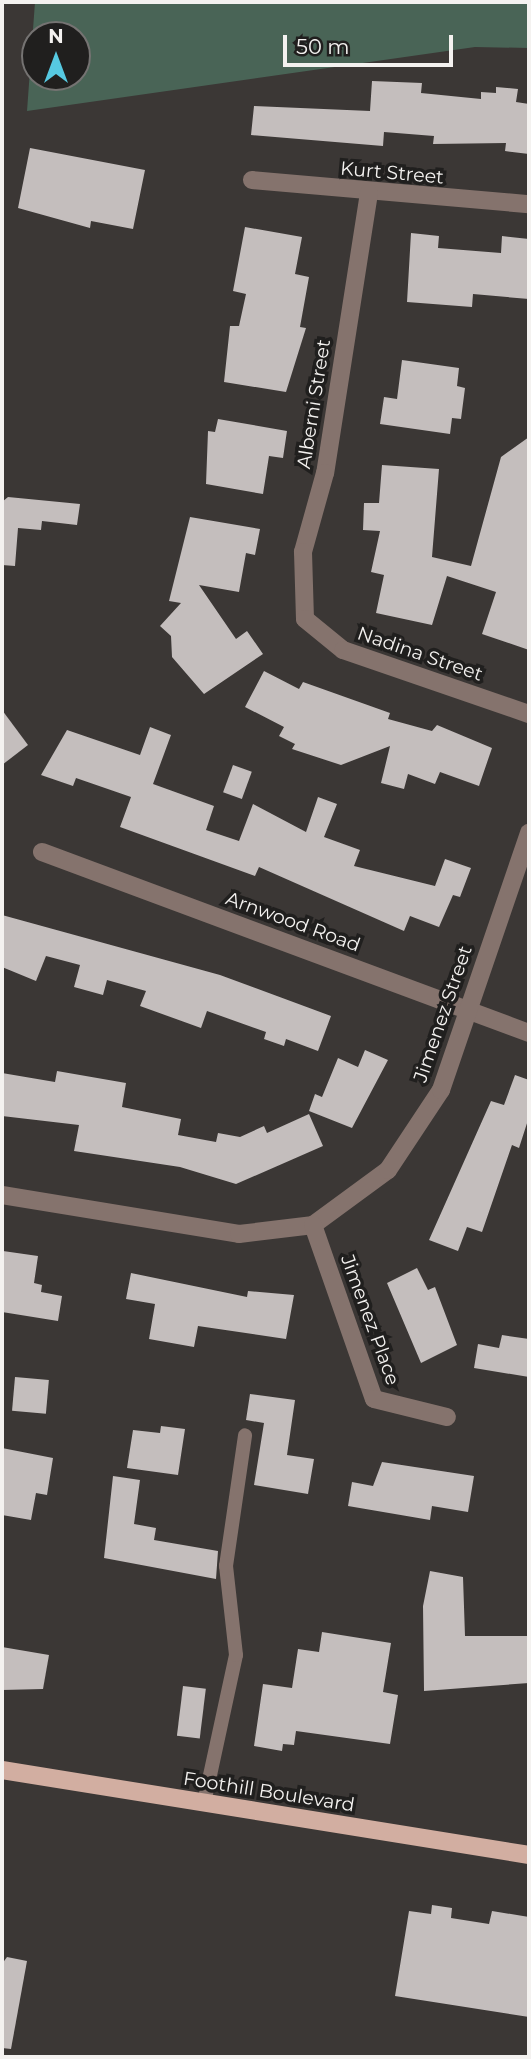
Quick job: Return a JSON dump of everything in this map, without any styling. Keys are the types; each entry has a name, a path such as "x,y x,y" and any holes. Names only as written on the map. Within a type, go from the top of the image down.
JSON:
{"main road":[{"name":"Foothill Boulevard","path":"2,1770 529,1855"}],"street":[{"name":"Kurt Street","path":"252,180 369,194 529,204"},
{"name":"Alberni Street","path":"305,619 303,552 325,473 369,194"},
{"name":"Nadina Street","path":"305,619 343,650 529,714"},
{"name":"Jimenez Street","path":"2,1195 239,1234 313,1225 388,1170 441,1090 529,833"},
{"name":"Arnwood Road","path":"42,852 529,1033"},
{"name":"Jimenez Place","path":"313,1225 374,1399 447,1417"}],"lane":[{"path":"204,1802 236,1656 226,1566 245,1435"}],"green space":[{"path":"35,2 529,2 529,48 475,47 27,111 28,91 91,91 91,21 34,21"}],"building":[{"path":"372,81 422,83 421,93 481,99 481,92 496,93 496,87 518,89 516,102 529,104 529,154 505,151 506,143 433,144 434,136 384,132 383,146 251,135 254,106 370,111"},
{"path":"30,148 145,170 133,229 91,221 90,228 18,208"},
{"path":"245,227 302,237 295,274 309,277 300,327 306,328 286,392 224,382 230,326 239,326 246,294 233,291"},
{"path":"411,233 439,236 438,248 501,253 502,236 529,239 529,299 473,294 472,307 407,302"},
{"path":"402,360 459,368 457,386 465,388 461,419 452,418 450,434 380,424 384,397 397,399"},
{"path":"218,419 287,431 283,458 269,456 263,494 206,484 208,431 215,432"},
{"path":"529,437 529,650 482,634 496,592 447,576 432,625 376,613 384,575 371,572 380,531 363,530 364,503 379,503 382,465 439,469 432,557 471,566 501,457"},
{"path":"8,497 80,504 77,525 42,521 41,530 18,528 15,566 2,565 2,502"},
{"path":"190,517 260,529 255,555 246,553 239,592 199,585 236,639 247,631 263,654 204,694 172,657 171,636 160,626 181,603 169,601"},
{"path":"264,671 299,689 303,682 390,713 388,719 432,731 437,725 492,748 479,786 440,772 435,784 408,774 404,789 381,783 390,746 341,765 292,749 295,744 279,736 284,727 245,707"},
{"path":"2,710 28,745 2,765"},
{"path":"150,727 171,735 153,784 214,806 206,830 239,841 253,804 306,832 318,797 337,804 324,837 360,850 354,866 435,886 445,859 471,868 460,897 453,895 439,927 410,916 404,931 259,867 255,876 120,827 131,797 76,778 73,786 41,775 67,730 140,755"},
{"path":"233,765 252,772 242,799 223,792"},
{"path":"2,915 220,975 331,1016 318,1051 286,1039 284,1046 264,1039 266,1032 207,1011 201,1028 140,1006 146,991 107,980 103,995 74,987 80,965 46,956 36,981 2,967"},
{"path":"365,1050 388,1060 352,1128 309,1111 315,1094 322,1097 338,1058 358,1067"},
{"path":"57,1071 126,1083 122,1107 181,1119 178,1135 216,1142 218,1133 240,1137 264,1126 267,1133 309,1114 323,1146 236,1184 180,1167 74,1151 79,1125 2,1116 2,1073 55,1082"},
{"path":"515,1075 529,1080 529,1117 519,1148 512,1145 482,1232 467,1227 458,1251 429,1240 491,1101 504,1105"},
{"path":"3,1251 38,1256 34,1283 42,1285 41,1292 62,1296 58,1321 2,1312"},
{"path":"417,1268 428,1290 435,1287 457,1345 421,1363 387,1283"},
{"path":"131,1273 247,1297 248,1291 294,1295 286,1339 198,1326 194,1347 149,1339 155,1304 126,1299"},
{"path":"502,1335 529,1339 529,1377 474,1368 478,1344 499,1348"},
{"path":"15,1377 49,1380 46,1414 12,1411"},
{"path":"250,1394 295,1400 287,1455 314,1459 308,1494 254,1485 264,1423 246,1420"},
{"path":"161,1426 185,1429 178,1475 127,1468 133,1430 160,1433"},
{"path":"2,1448 53,1458 47,1495 36,1493 31,1520 2,1515"},
{"path":"382,1462 474,1476 468,1512 432,1506 430,1520 348,1506 352,1482 373,1486"},
{"path":"113,1476 140,1480 134,1524 156,1528 154,1540 218,1551 216,1579 104,1558"},
{"path":"430,1571 463,1577 465,1636 529,1636 529,1683 424,1691 423,1606"},
{"path":"322,1632 391,1643 383,1692 398,1695 390,1744 296,1731 294,1745 283,1744 282,1751 254,1746 263,1684 292,1688 298,1649 319,1652"},
{"path":"2,1647 49,1655 43,1689 2,1690"},
{"path":"183,1686 206,1689 200,1738 177,1736"},
{"path":"432,1905 452,1908 451,1918 489,1924 492,1911 529,1917 529,2017 395,1996 409,1911 431,1914"},
{"path":"7,1957 27,1961 11,2049 2,2048 2,1964"}]}
